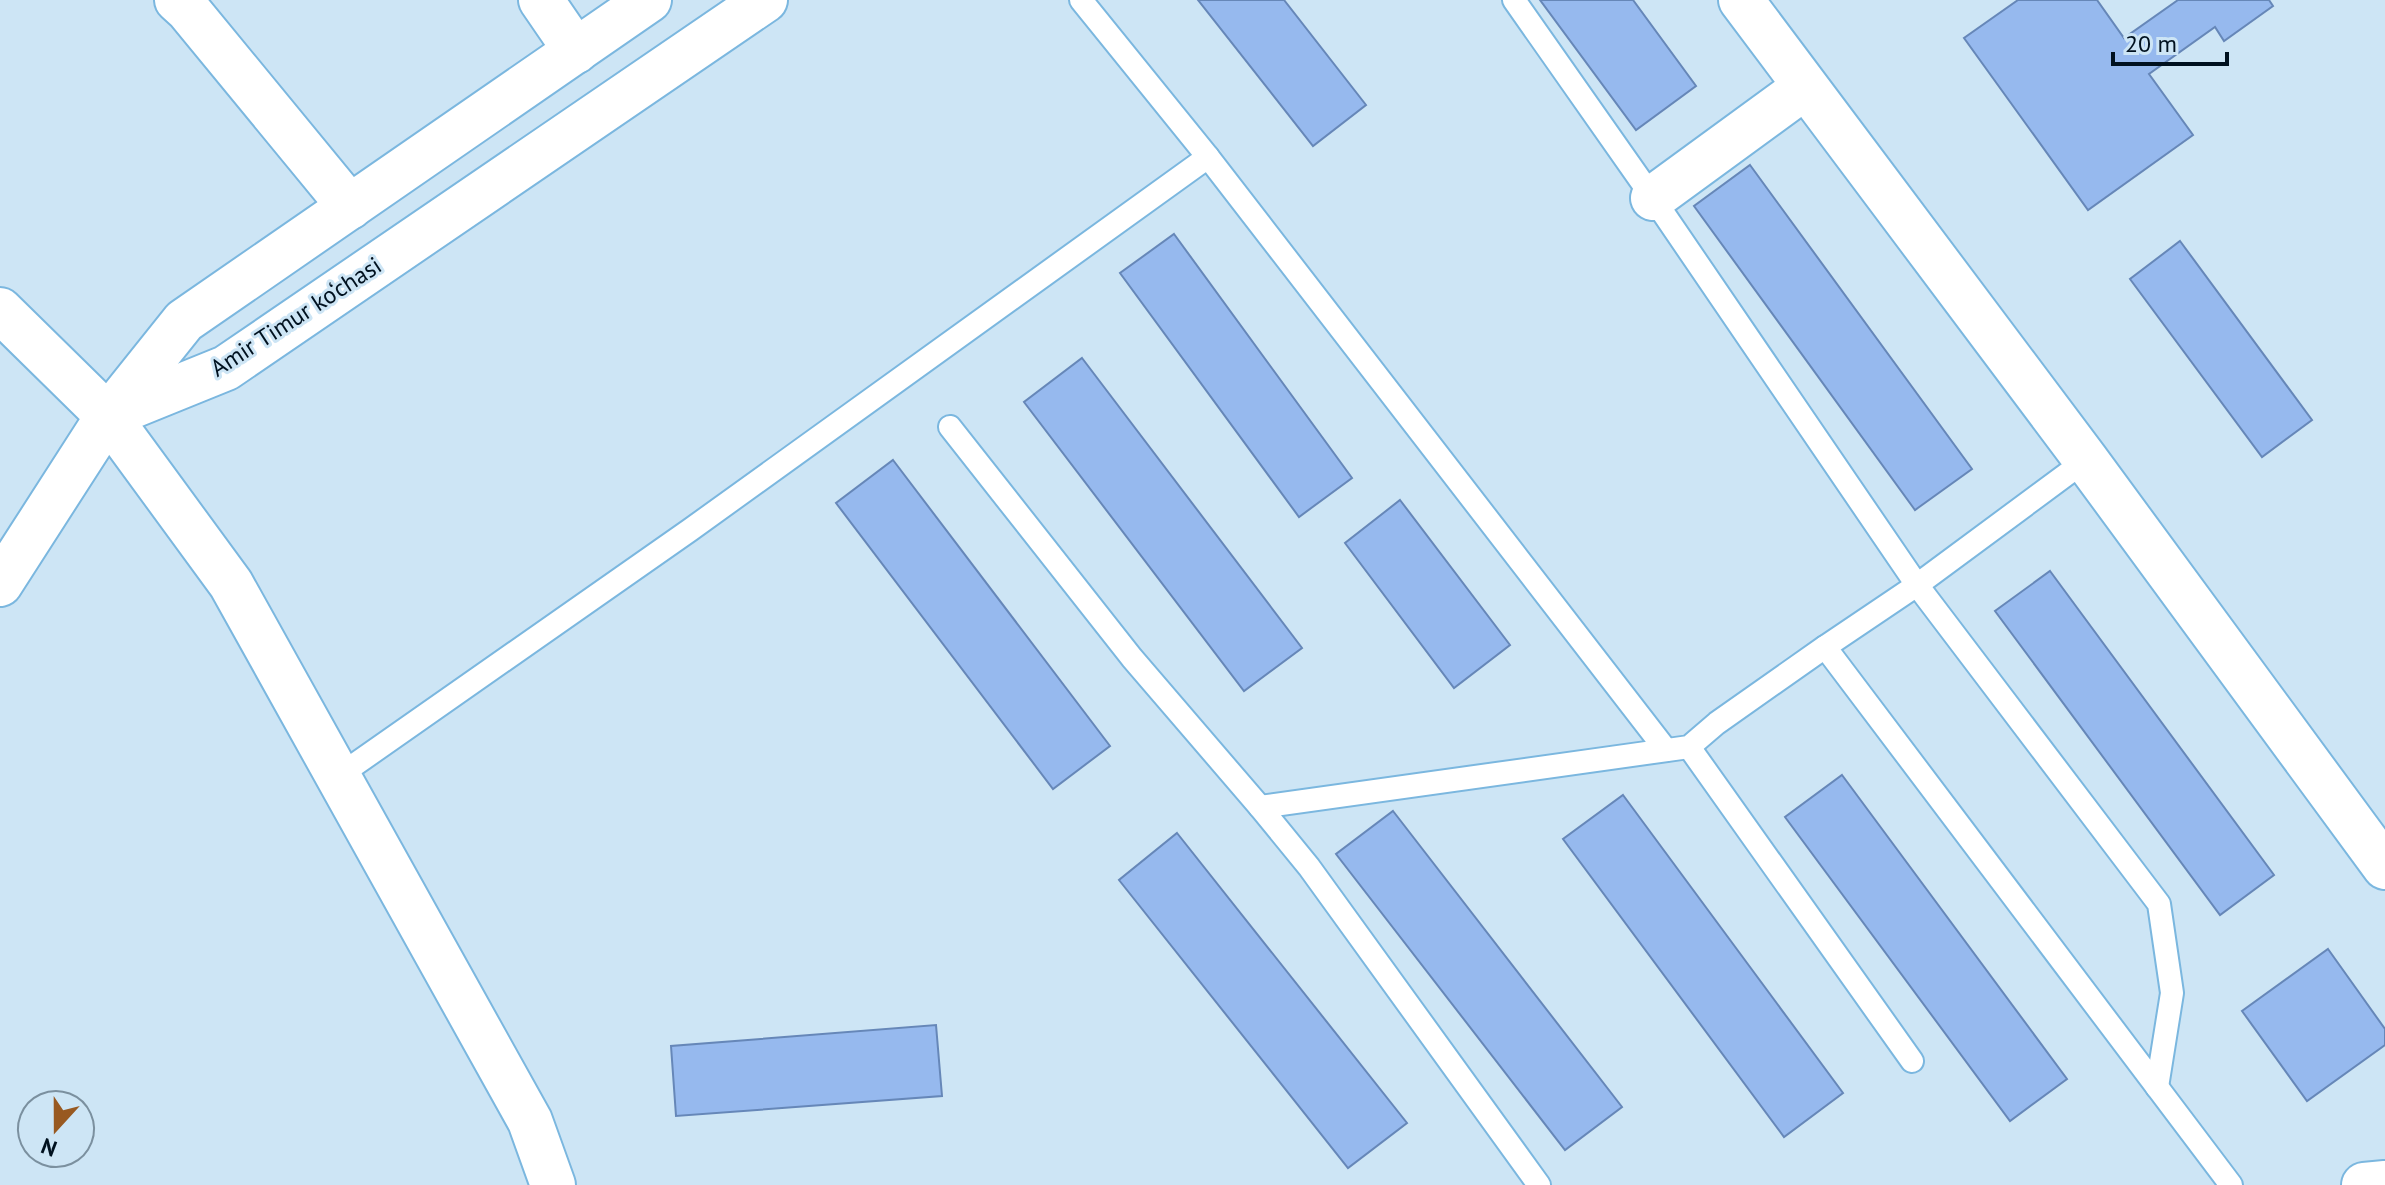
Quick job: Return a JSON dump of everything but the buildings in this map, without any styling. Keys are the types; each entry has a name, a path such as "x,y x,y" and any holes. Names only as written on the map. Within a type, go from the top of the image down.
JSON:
{"street":[{"path":"177,0 350,207"},
{"path":"541,0 576,51"},
{"path":"0,584 108,416 184,321 649,0"},
{"name":"Amir Timur ko‘chasi","path":"108,416 226,368 765,0"},
{"path":"1741,0 2086,460 2385,867"},
{"path":"1653,198 1805,87"},
{"path":"0,310 108,416 231,584 530,1121 553,1185"},
{"path":"2364,1185 2385,1183"}],"lane":[{"path":"1081,0 1208,157 1666,750"},
{"path":"1514,0 1917,585 2159,904 2172,993 2157,1087"},
{"path":"337,777 690,530 1208,157"},
{"path":"950,427 1132,658 1309,867 1539,1185"},
{"path":"1260,807 1689,747 1717,723 1917,585 2086,460"},
{"path":"1825,647 2231,1185"},
{"path":"1689,747 1912,1061"}]}
